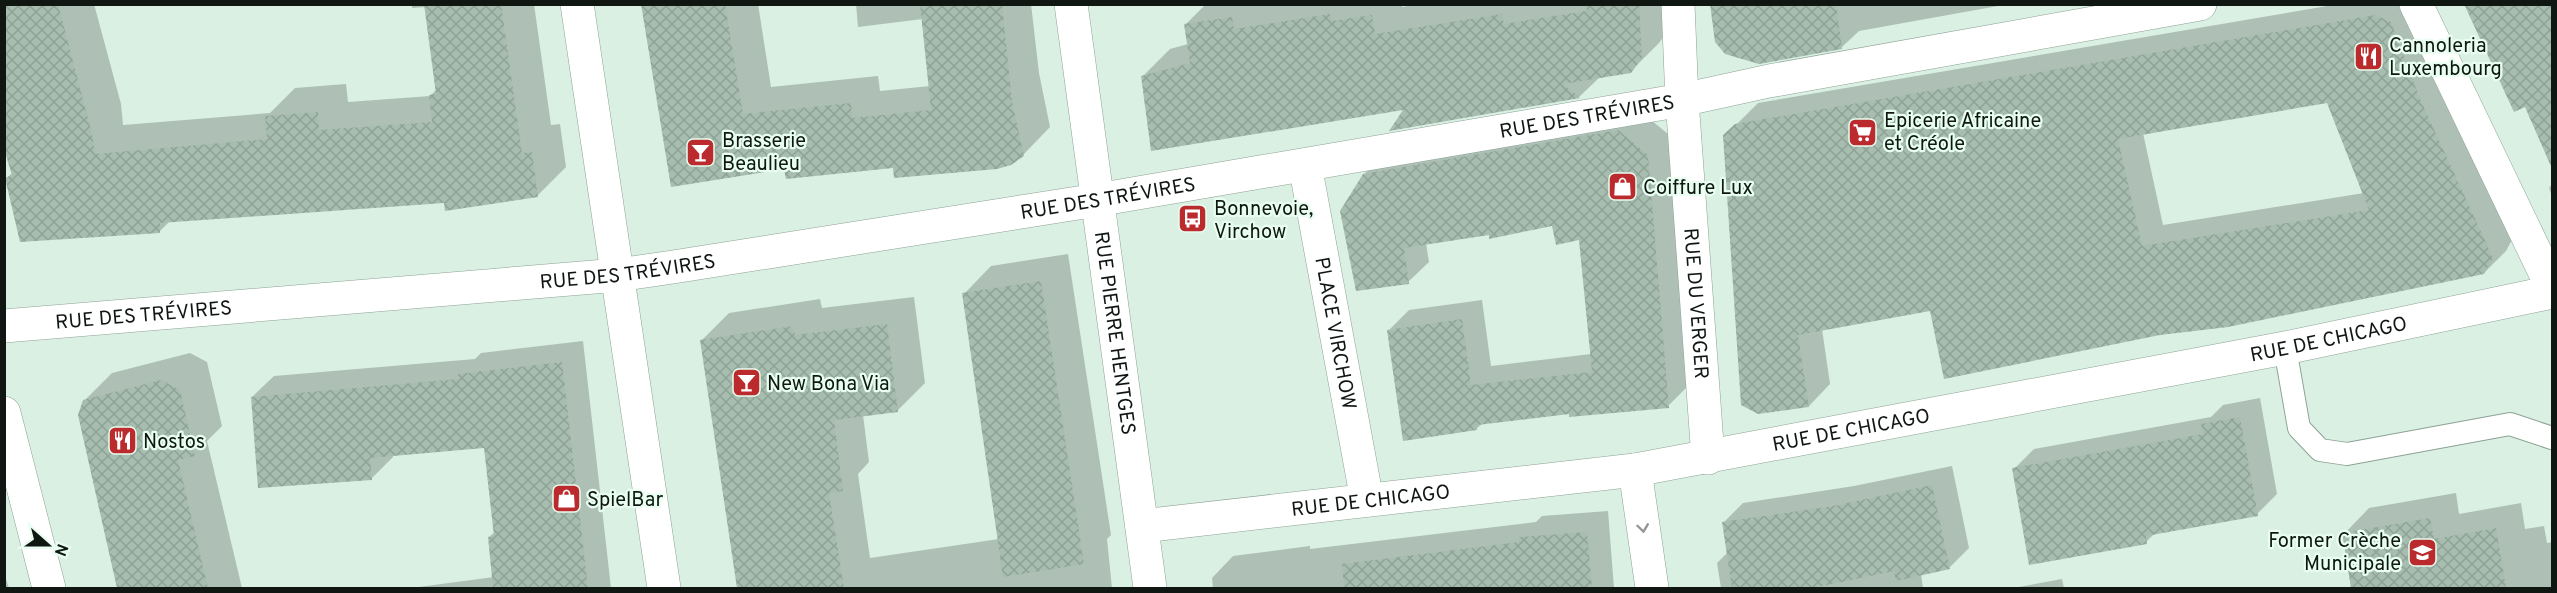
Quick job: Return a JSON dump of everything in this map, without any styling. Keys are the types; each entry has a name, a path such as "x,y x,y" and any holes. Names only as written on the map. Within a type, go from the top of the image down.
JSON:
{"street":[{"path":"577,4 664,588"},
{"name":"RUE PIERRE HENTGES","path":"1071,4 1150,588"},
{"name":"RUE DU VERGER","path":"1678,4 1682,100 1708,458"},
{"name":"RUE DES TRÉVIRES","path":"4,326 618,274 1097,200 1305,165 1682,100 1769,81 2200,4"},
{"name":"RUE DE CHICAGO","path":"1142,526 1635,470 1708,458 2285,348 2553,290 2416,4"},
{"name":"PLACE VIRCHOW","path":"1305,165 1367,500"},
{"path":"4,413 49,588"},
{"path":"1635,470 1652,588"}],"lane":[{"path":"2285,348 2299,428 2320,450 2347,454 2510,424 2553,438"}],"building":[{"path":"4,4 58,4 92,134 95,154 267,139 265,116 318,112 319,130 432,122 429,95 436,94 424,4 501,4 522,153 532,152 538,197 445,211 444,203 160,223 160,233 20,242 5,178 12,175 4,149"},
{"path":"641,4 725,4 743,114 851,103 852,118 931,110 920,4 1002,4 1012,102 1024,156 1011,165 997,169 894,178 893,168 786,179 784,169 671,187"},
{"path":"1586,4 1639,4 1642,58 1631,73 1563,84 1580,98 1389,131 1403,110 1151,151 1141,76 1190,63 1184,24 1232,17 1234,29 1330,14 1332,21 1372,15 1375,34 1502,14 1504,24 1587,11"},
{"path":"1710,4 1836,4 1842,49 1759,64 1725,54 1715,42"},
{"path":"2464,4 2553,4 2553,171 2525,107 2514,112"},
{"path":"2375,15 2391,22 2420,99 2493,258 2484,274 2228,327 2160,335 1944,379 1930,311 1798,335 1809,407 1758,414 1741,405 1723,135 1735,124","holes":["2327,103 2369,210 2142,246 2118,139"]},
{"path":"1618,130 1648,155 1669,408 1569,417 1569,414 1477,425 1477,430 1403,441 1387,330 1462,319 1471,385 1592,372 1579,240 1556,245 1552,226 1489,239 1489,235 1404,248 1409,284 1356,291 1340,211 1363,174"},
{"path":"1041,281 1084,564 1003,577 962,293"},
{"path":"887,324 898,412 834,420 843,491 829,493 844,588 737,588 700,340 793,326 795,335"},
{"path":"562,362 588,588 493,588 488,537 494,536 484,448 370,458 372,480 258,488 251,397 459,379 458,374"},
{"path":"161,380 180,390 195,456 178,460 208,588 117,588 78,415 83,400"},
{"path":"2240,417 2258,516 2146,536 2147,544 2029,565 2012,468 2203,434 2201,424"},
{"path":"1932,485 1950,569 1896,581 1894,571 1813,588 1732,588 1722,522 1833,506"},
{"name":"Former Crèche Municipale","path":"2430,518 2434,539 2496,528 2506,588 2351,588 2342,533"},
{"path":"1587,532 1592,588 1344,588 1342,564 1519,542 1519,537"}],"place":[{"name":"Cannoleria Luxembourg","path":"2368,56"},
{"name":"Epicerie Africaine et Créole","path":"1863,132"},
{"name":"Brasserie Beaulieu","path":"701,152"},
{"name":"Coiffure Lux","path":"1622,187"},
{"name":"Bonnevoie, Virchow","path":"1193,219"},
{"name":"New Bona Via","path":"746,383"},
{"name":"Nostos","path":"122,441"},
{"name":"SpielBar","path":"566,499"},
{"name":"Former Crèche Municipale","path":"2422,552"}]}
